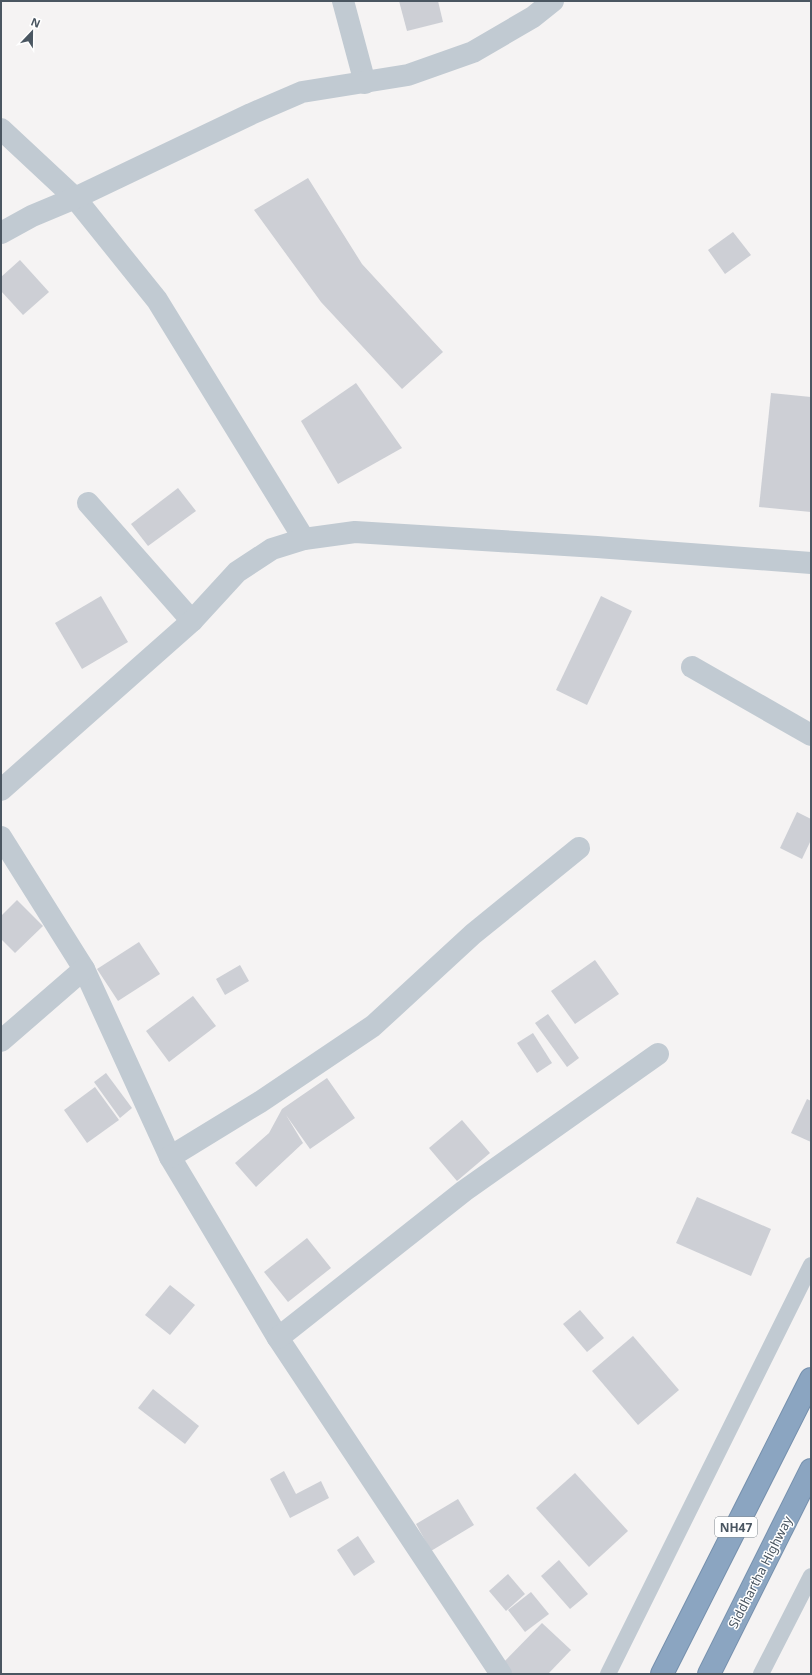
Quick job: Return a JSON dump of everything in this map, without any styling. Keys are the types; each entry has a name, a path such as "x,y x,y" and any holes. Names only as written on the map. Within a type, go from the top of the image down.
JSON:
{"highway":[{"name":"NH47","path":"662,1674 811,1380"},
{"name":"Siddhartha Highway","path":"709,1674 811,1470"}],"street":[{"path":"343,1 364,83"},
{"path":"1,232 32,216 75,198 251,114 302,92 408,75 473,52 532,17 553,1"},
{"path":"1,129 75,198 157,300 304,539"},
{"path":"88,503 192,620"},
{"path":"1,790 192,620 237,572 272,550 304,539 355,532 597,547 811,563"},
{"path":"692,667 811,735"},
{"path":"1,837 84,969 170,1157 278,1338 501,1674"},
{"path":"170,1157 260,1102 373,1026 473,934 579,848"},
{"path":"1,1041 84,969"},
{"path":"278,1338 464,1191 658,1054"}],"lane":[{"path":"608,1674 811,1265"},
{"path":"761,1674 811,1576"}],"building":[{"path":"399,1 438,1 443,22 407,31"},
{"path":"308,178 362,264 443,352 402,389 321,302 254,210"},
{"path":"733,232 751,255 725,274 708,250"},
{"path":"20,260 49,292 23,315 1,291 1,277"},
{"path":"356,383 402,448 338,484 301,421"},
{"path":"771,393 811,397 811,512 759,507"},
{"path":"178,488 196,511 148,546 131,524"},
{"path":"101,596 128,642 82,669 55,623"},
{"path":"601,596 632,611 587,705 556,690"},
{"path":"797,812 811,819 811,840 802,859 780,848"},
{"path":"17,900 43,926 15,953 1,939 1,916"},
{"path":"139,942 160,974 118,1001 97,969"},
{"path":"595,960 619,994 575,1024 551,991"},
{"path":"240,965 249,981 225,995 216,979"},
{"path":"193,996 216,1026 169,1062 146,1031"},
{"path":"548,1014 579,1058 567,1067 535,1023"},
{"path":"533,1033 552,1063 537,1073 517,1043"},
{"path":"106,1073 132,1108 120,1118 94,1082"},
{"path":"327,1078 355,1118 310,1149 286,1115 303,1143 256,1187 235,1163 269,1133 282,1109"},
{"path":"95,1087 119,1120 87,1143 64,1110"},
{"path":"807,1099 811,1101 811,1142 791,1133"},
{"path":"462,1120 490,1153 457,1181 429,1148"},
{"path":"697,1197 771,1229 751,1276 676,1243"},
{"path":"307,1238 331,1268 288,1302 264,1272"},
{"path":"170,1285 195,1305 170,1335 145,1315"},
{"path":"580,1310 604,1338 587,1352 563,1324"},
{"path":"633,1336 679,1390 638,1425 592,1371"},
{"path":"153,1389 199,1426 185,1444 138,1408"},
{"path":"284,1471 296,1494 321,1481 329,1498 290,1518 270,1479"},
{"path":"575,1473 628,1531 589,1567 536,1508"},
{"path":"458,1499 474,1525 431,1551 416,1524"},
{"path":"358,1536 375,1562 354,1576 337,1550"},
{"path":"559,1560 588,1594 570,1609 541,1576"},
{"path":"508,1574 525,1594 506,1611 489,1591"},
{"path":"531,1592 549,1614 525,1632 508,1610"},
{"path":"542,1623 571,1650 548,1674 504,1674 498,1668"}]}
